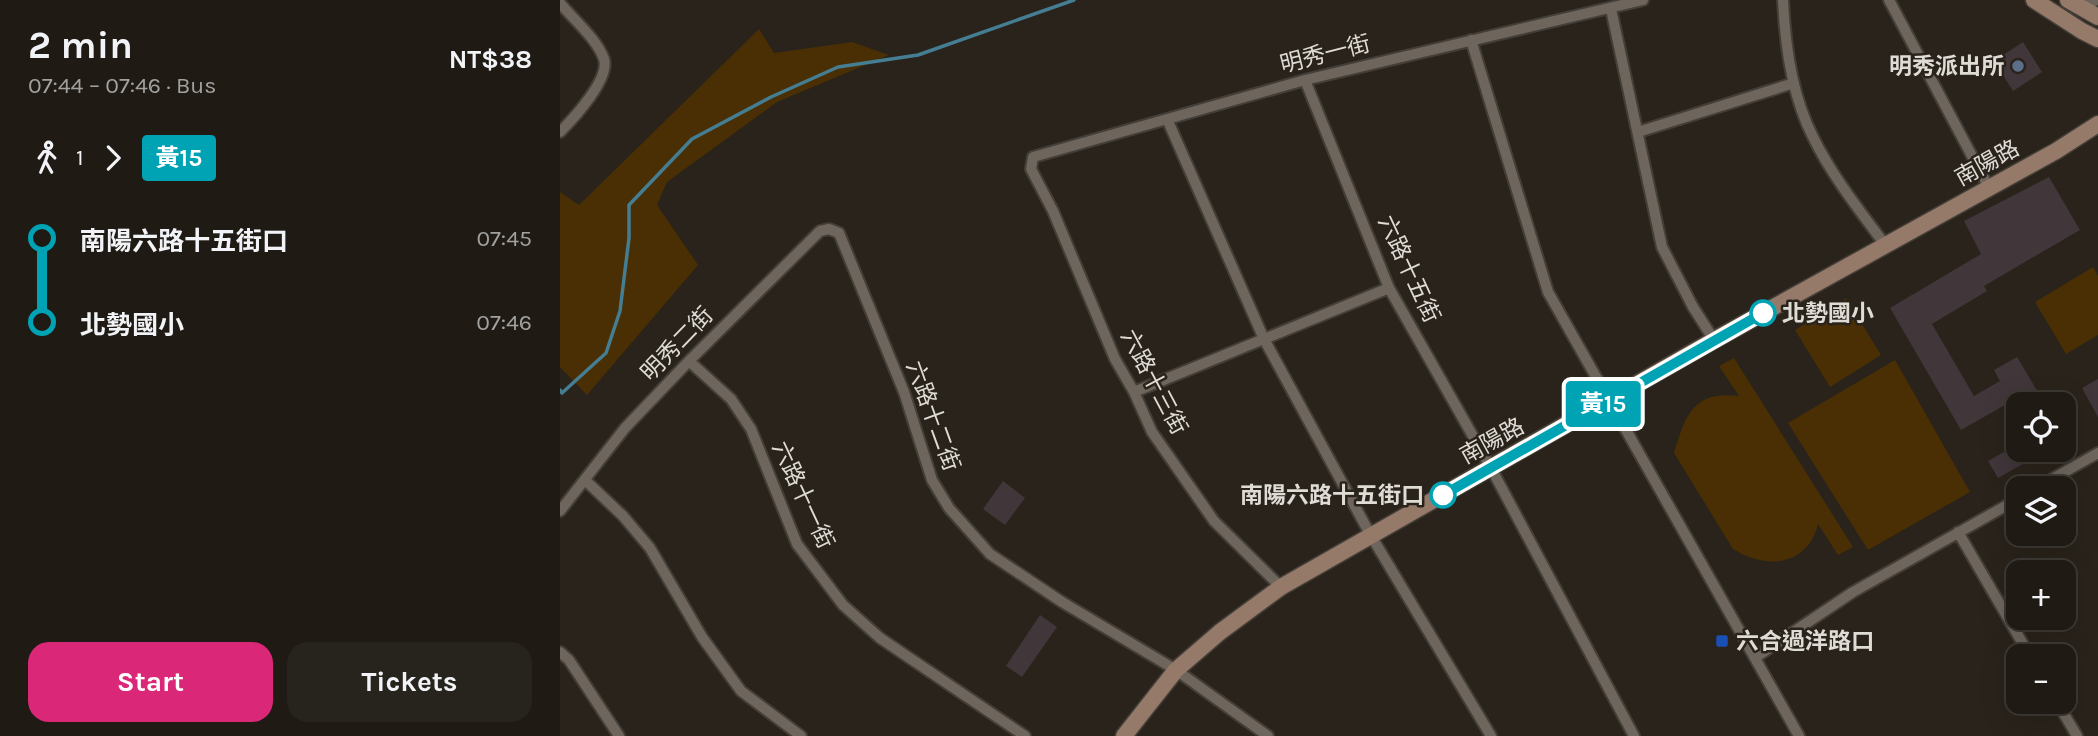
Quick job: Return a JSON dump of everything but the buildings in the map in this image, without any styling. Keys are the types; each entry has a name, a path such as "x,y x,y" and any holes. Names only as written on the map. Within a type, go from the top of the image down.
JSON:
{"street":[{"name":"明秀一街","path":"1031,169 1033,156 1306,80 1643,0"},
{"path":"1783,0 1785,35 1794,83 1812,136 1850,198 1886,246"},
{"path":"1889,0 1989,188"},
{"path":"2034,0 2098,39"},
{"path":"2075,4 2096,0"},
{"path":"560,3 598,47 605,62 604,76 560,132"},
{"path":"2075,4 2098,17"},
{"path":"1611,9 1662,247 1693,307 1714,340"},
{"path":"1471,40 1548,292 1799,736"},
{"name":"六路十五街","path":"1306,80 1389,288 1491,468 1634,736"},
{"path":"1638,132 1794,83"},
{"path":"1167,119 1264,339 1370,534 1491,736"},
{"name":"南陽路","path":"1124,736 1176,670 1220,632 1281,587 1370,534 1989,188 2098,124"},
{"name":"六路十三街","path":"1031,169 1053,211 1115,359 1152,432 1214,521 1281,587"},
{"name":"明秀二街","path":"560,511 625,428 688,361 820,231 829,229 839,233"},
{"name":"六路十二街","path":"839,233 904,391 932,480 949,508 990,554 1062,602 1176,670 1268,736"},
{"path":"1134,392 1389,288"},
{"name":"六路十一街","path":"688,361 731,399 751,429 797,544 844,605 880,638 1025,736"},
{"path":"2057,476 2098,453"},
{"path":"585,480 650,548 702,638 741,691 801,736"},
{"path":"1756,657 1853,592 2006,506"},
{"path":"1958,532 2023,644"},
{"path":"560,652 569,660 619,736"},
{"path":"2064,714 2077,736"}],"shaded area":[{"path":"759,29 774,53 852,42 889,55 777,102 667,182 657,205 698,265 587,395 560,367 560,192 579,205"},
{"path":"2093,267 2098,276 2098,335 2066,354 2035,302"},
{"path":"1846,298 1881,355 1830,387 1795,330"},
{"path":"1734,358 1853,547 1838,555 1818,524 1805,549 1784,560 1759,560 1733,549 1674,453 1683,427 1694,408 1711,397 1739,396 1719,366"},
{"path":"1895,360 1970,492 1868,550 1788,423"}],"waterway":[{"path":"560,390 562,393 606,353 620,311 629,238 629,205 692,139 771,97 838,67 918,55 1074,0"}],"bus line":[{"name":"黃15","path":"1443,495 1763,313"}],"place":[{"name":"明秀派出所","path":"2018,66"},
{"name":"北勢國小","path":"1763,313"},
{"name":"南陽六路十五街口","path":"1443,495"},
{"name":"六合過洋路口","path":"1722,641"}]}
